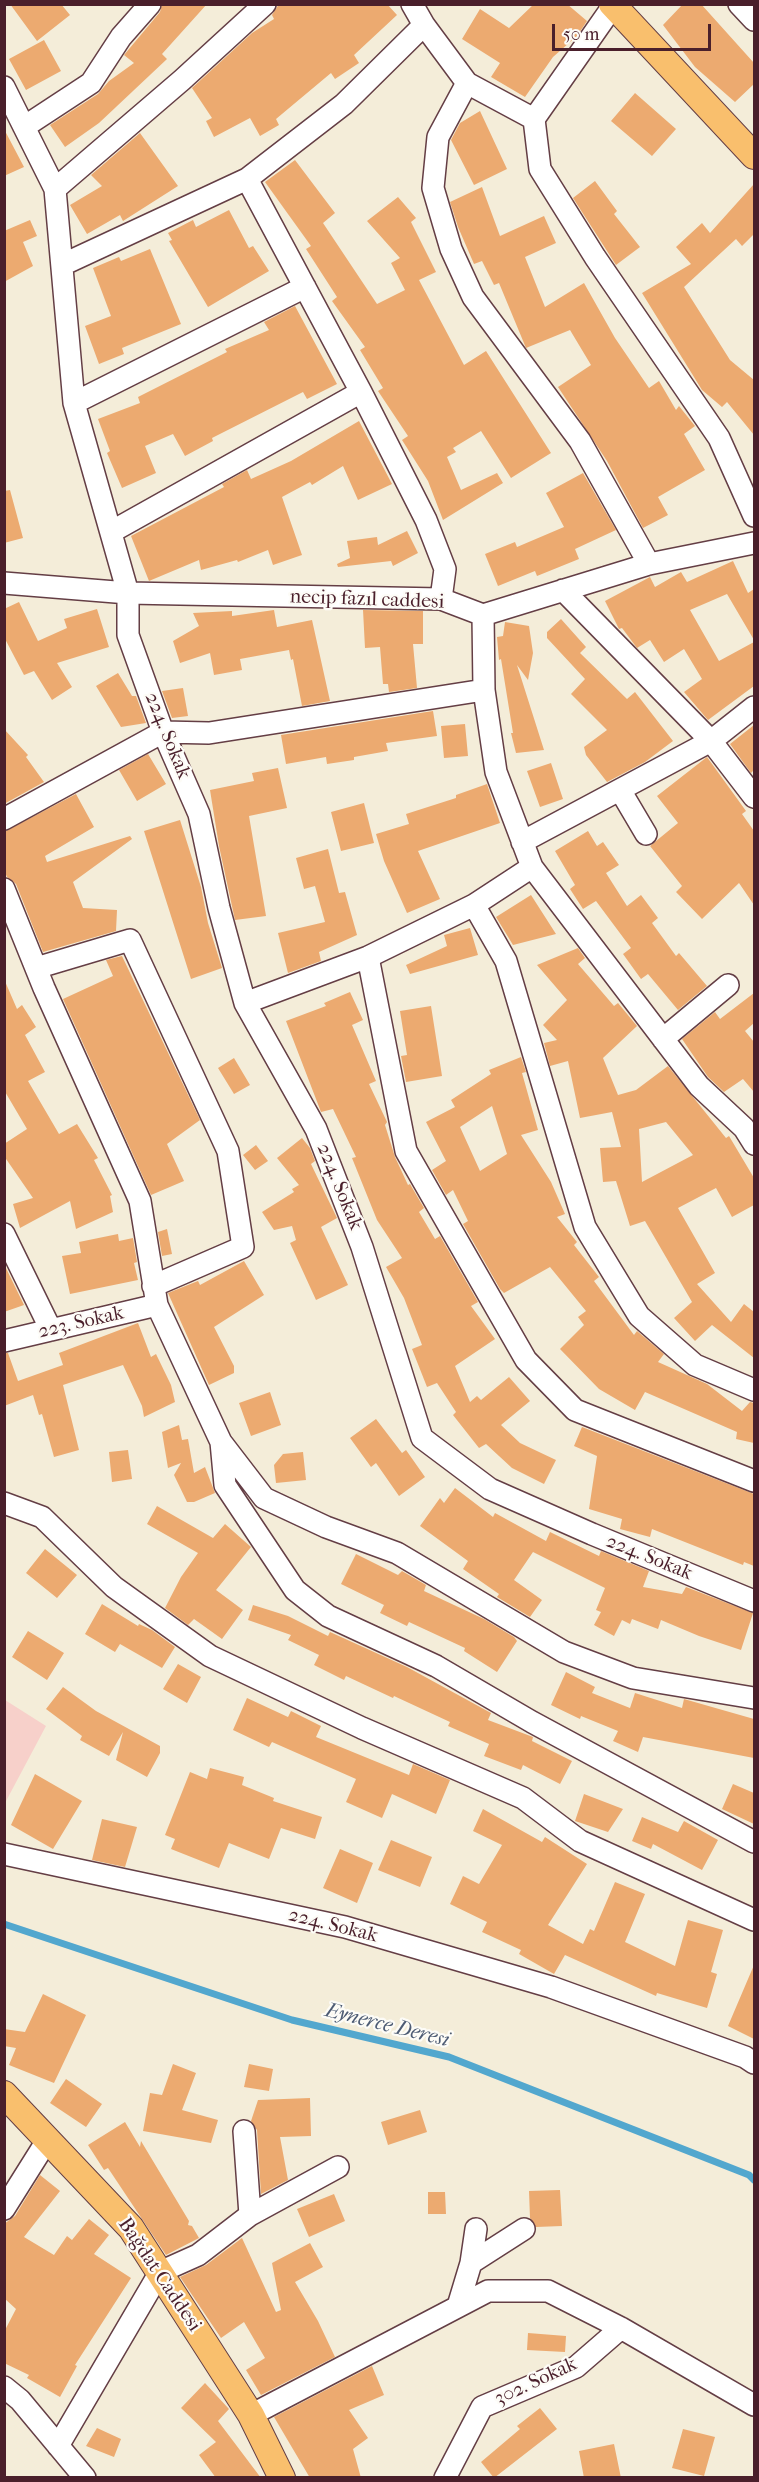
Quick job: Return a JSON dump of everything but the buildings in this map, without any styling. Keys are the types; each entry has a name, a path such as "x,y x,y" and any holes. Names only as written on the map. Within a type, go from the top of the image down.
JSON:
{"main road":[{"path":"613,5 754,156"},
{"name":"Bağdat Caddesi","path":"4,2094 131,2228 251,2415 282,2478"}],"street":[{"path":"24,127 91,83 122,37 150,4"},
{"path":"4,87 55,189 182,80 264,4"},
{"path":"412,4 424,25 467,83 534,119"},
{"path":"740,4 754,20"},
{"path":"613,5 534,119 540,169 595,257 719,438 754,516"},
{"path":"62,265 246,179 344,104 424,25"},
{"path":"467,83 438,137 433,188 451,249 473,297 580,441 649,564"},
{"path":"246,179 361,392 426,520 445,569 441,599"},
{"name":"224. Sokak","path":"55,189 74,403 128,593 128,635 164,732 199,814 219,908 245,1003 316,1129 362,1246 422,1438 490,1489 754,1601"},
{"path":"74,403 305,287"},
{"path":"111,532 361,392"},
{"path":"751,1130 699,1086 532,867 496,772 484,690 483,615 649,564 754,543"},
{"name":"necip fazıl caddesi","path":"4,582 128,593 441,599 483,615"},
{"path":"564,590 711,741 754,797"},
{"path":"4,819 164,732 209,733 484,690"},
{"path":"522,842 711,741 754,707"},
{"path":"620,790 646,834"},
{"path":"245,1003 368,957 474,905 532,867"},
{"path":"4,889 36,968 140,1201 155,1296 221,1442 264,1498 326,1527 397,1554 564,1652 633,1678 754,1698"},
{"path":"474,905 506,961 585,1227 639,1316 695,1365 754,1390"},
{"name":"223. Sokak","path":"4,1341 51,1330 155,1296 243,1247 228,1151 130,940 36,968"},
{"path":"368,957 406,1151 526,1360 575,1410 754,1480"},
{"path":"663,1039 728,985"},
{"path":"4,1234 51,1330"},
{"path":"221,1442 225,1485 295,1590 328,1616 436,1666 532,1722 754,1842"},
{"path":"4,1503 42,1517 114,1587 210,1656 362,1728 523,1798 580,1841 754,1920"},
{"name":"224. Sokak","path":"4,1854 345,1927 551,1987 745,2056 754,2063"},
{"path":"244,2131 250,2215"},
{"path":"4,2209 48,2139"},
{"path":"58,2446 160,2272 198,2255 250,2215 339,2167"},
{"path":"458,2306 471,2263 476,2229"},
{"path":"471,2263 524,2229"},
{"path":"251,2415 488,2291 548,2291 621,2328 754,2405"},
{"name":"302. Sokak","path":"445,2478 482,2407 576,2367 621,2328"},
{"path":"4,2387 20,2400 85,2478"}],"shaded area":[{"path":"5,1700 46,1726 5,1803"}],"waterway":[{"name":"Eynerce Deresi","path":"4,1924 292,2020 449,2057 749,2175 754,2180"}]}
